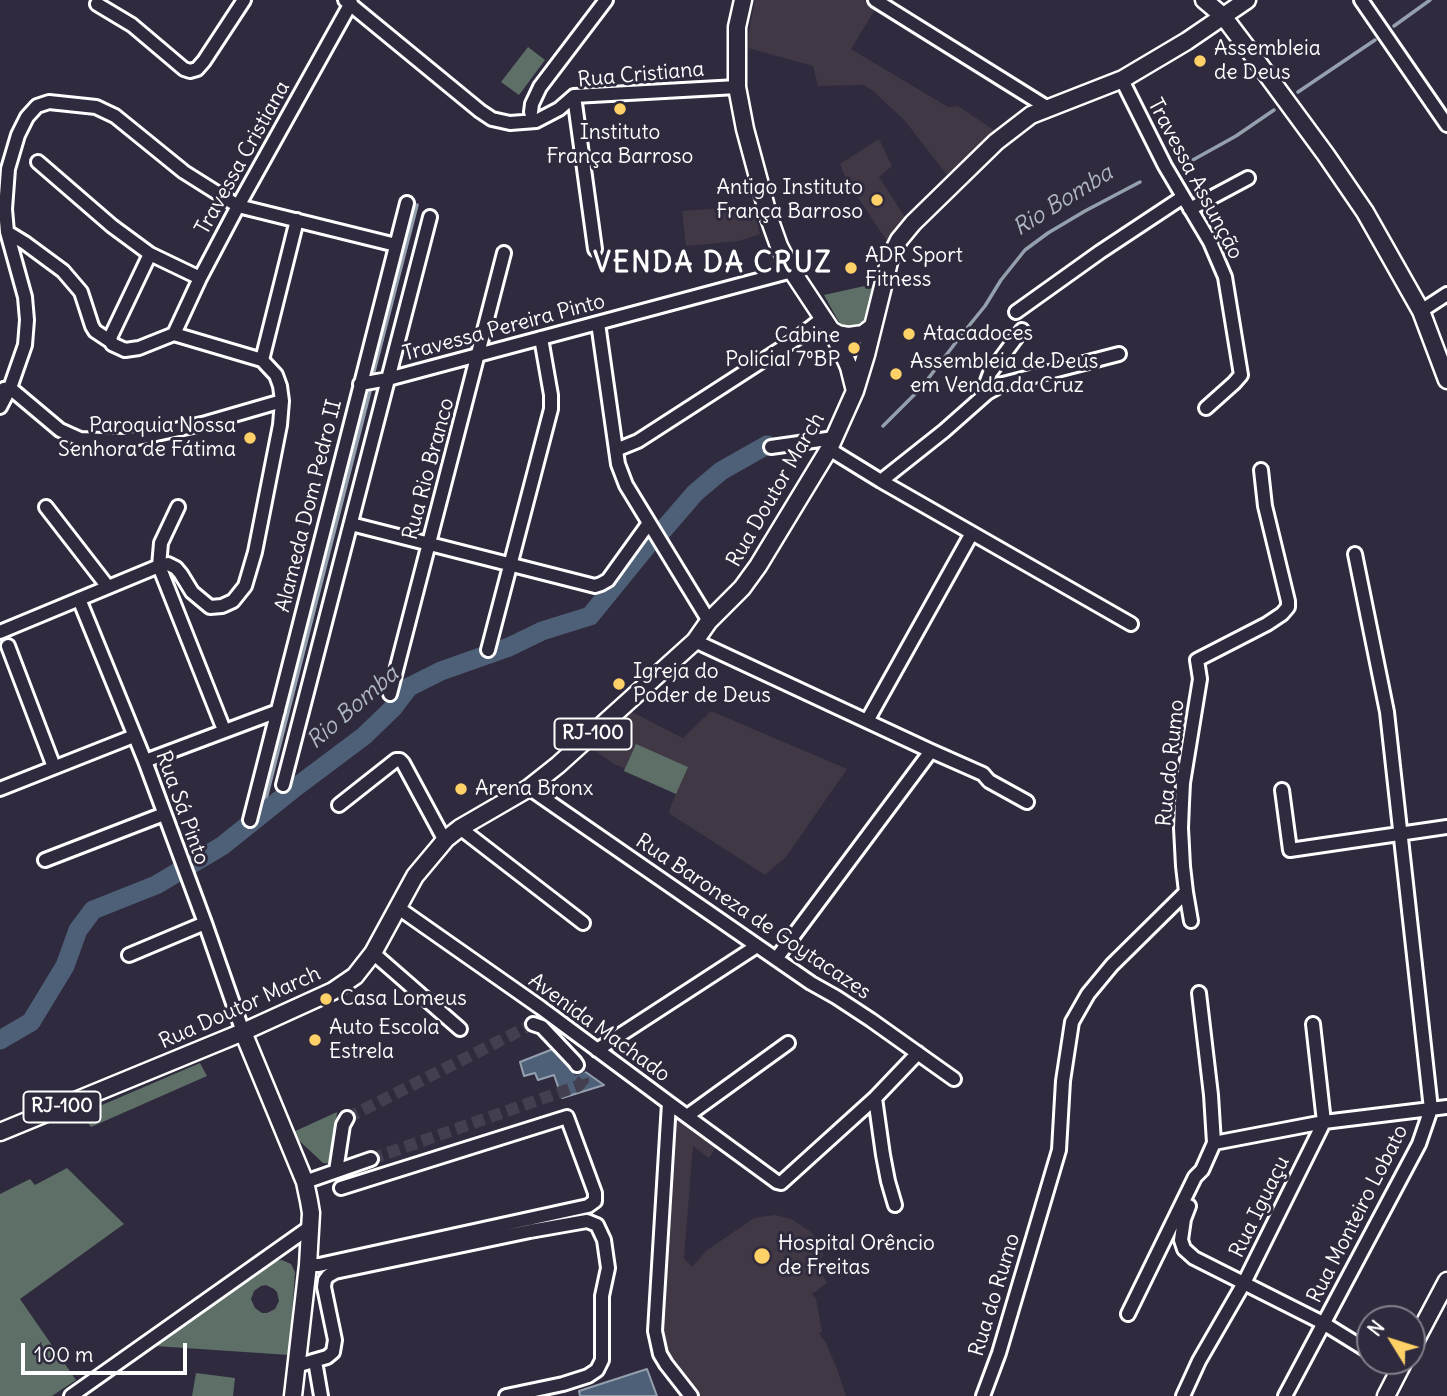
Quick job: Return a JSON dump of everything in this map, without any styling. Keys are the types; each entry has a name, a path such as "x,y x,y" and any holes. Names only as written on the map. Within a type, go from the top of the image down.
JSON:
{"main road":[{"path":"743,0 737,27 737,87 745,129 769,218 792,271 845,357 855,391"},
{"path":"1204,0 1223,16 1365,212 1421,311 1447,380"},
{"name":"Rua Doutor March","path":"0,1132 243,1032 333,991 355,976 373,953 415,876 445,841 460,828 529,788 558,765 695,641 709,621 742,588 831,444 855,391 890,258 899,240 913,223 996,142 1031,115 1123,79 1187,41 1247,0"},
{"path":"827,324 838,334 849,336 863,334 872,327"},
{"path":"243,1032 305,1182 311,1213 308,1265 293,1396"},
{"path":"1426,1321 1447,1281"},
{"path":"1386,1396 1397,1375"}],"street":[{"path":"97,4 132,25 184,69 190,71 197,69 204,61 244,0"},
{"path":"531,112 531,104 540,87 606,0"},
{"path":"875,0 1048,108"},
{"path":"1361,0 1447,125"},
{"name":"Rua Cristiana","path":"348,2 480,111 492,119 510,124 536,121 574,96 737,87"},
{"name":"Travessa Cristiana","path":"174,334 200,278 348,2"},
{"name":"Travessa Assunção","path":"1123,79 1183,197 1210,242 1225,277 1241,375 1206,408"},
{"path":"574,96 594,249"},
{"path":"0,407 24,345 27,320 25,297 7,232 5,209 8,169 18,135 27,117 37,106 49,102 96,107 115,116 184,172 238,206 396,245"},
{"path":"38,162 112,226 150,254 200,278"},
{"path":"1190,209 1248,178"},
{"path":"1016,312 1183,197"},
{"name":"Alameda Dom Pedro II","path":"283,785 351,524 396,245 407,203"},
{"name":"Alameda Dom Pedro II","path":"250,820 278,711 373,382 430,218"},
{"path":"262,360 298,220"},
{"path":"0,632 169,564 176,568 192,593 210,607 233,601 245,586 260,526 280,425 282,401 276,375 262,360 174,334 139,348 125,350 114,346 95,331 81,292 64,271 7,232"},
{"name":"Rua Rio Branco","path":"390,694 504,253"},
{"path":"110,341 150,254"},
{"name":"Travessa Pereira Pinto","path":"373,382 792,271"},
{"path":"1421,311 1447,294"},
{"path":"598,323 618,464 626,485 709,621"},
{"path":"616,450 638,441 796,338 827,324"},
{"path":"987,393 990,373 1022,330"},
{"path":"488,650 552,401 541,338"},
{"path":"881,481 987,393 1003,384 1118,354"},
{"path":"5,389 60,430 80,439 125,441 206,423 282,401"},
{"path":"771,447 798,442 831,444 881,481 1131,624"},
{"name":"Rua do Rumo","path":"983,1396 999,1353 1059,1150 1063,1081 1072,1022 1088,994 1112,965 1186,891 1181,828 1182,803 1200,679 1197,660 1267,624 1288,607 1265,506 1261,470"},
{"path":"46,507 108,587"},
{"path":"178,507 161,543 159,566 224,730"},
{"path":"351,524 595,586 608,580 655,533"},
{"path":"867,721 972,533"},
{"name":"Rua Monteiro Lobato","path":"1285,1396 1419,1144 1431,1109 1387,712 1355,554"},
{"name":"Rua Sá Pinto","path":"79,599 145,761 243,1032"},
{"path":"695,641 983,774 1027,802"},
{"path":"8,646 54,767"},
{"path":"145,761 278,711"},
{"path":"0,789 134,736"},
{"path":"776,959 931,751"},
{"path":"339,805 396,760 400,760 445,841"},
{"name":"Rua Baroneza de Goytacazes","path":"529,788 954,1079"},
{"path":"1282,790 1290,849 1447,827"},
{"path":"45,860 164,814"},
{"path":"460,828 583,923"},
{"path":"1186,891 1191,921"},
{"name":"Avenida Machado","path":"397,907 541,1008 781,1184 875,1098"},
{"path":"129,955 205,923"},
{"path":"597,1050 757,946"},
{"path":"373,953 460,1029"},
{"path":"1199,993 1214,1143 1184,1219 1181,1240 1184,1250 1194,1258 1324,1323 1356,1343"},
{"path":"533,1024 542,1027 576,1065"},
{"path":"1313,1024 1324,1122"},
{"path":"687,1116 788,1043"},
{"path":"895,1205 883,1155 875,1098 918,1053"},
{"path":"668,1103 655,1331 660,1354 691,1396"},
{"path":"1214,1143 1324,1122 1447,1107"},
{"path":"308,1265 319,1265 588,1206 596,1201 567,1117 341,1188"},
{"path":"336,1171 343,1125 347,1118"},
{"name":"Rua Iguaçu","path":"1182,1396 1244,1283 1324,1122"},
{"path":"305,1182 371,1158"},
{"path":"1128,1314 1195,1177 1202,1170"},
{"path":"296,1366 327,1357 333,1352 335,1340 324,1287 325,1280 335,1272 587,1220 597,1226 604,1240 608,1268 602,1296 602,1360 597,1370 588,1376 506,1396"},
{"path":"71,1396 310,1227"},
{"path":"315,1361 321,1396"}],"shaded area":[{"path":"755,0 864,0 876,8 851,49 948,107 958,106 995,131 947,175 905,121 872,90 863,85 818,86 813,66 748,48"},
{"name":"Antigo Instituto França Barroso","path":"879,139 892,166 879,177 906,219 887,241 847,181 840,164"},
{"path":"752,206 760,234 739,241 686,246 682,211"},
{"path":"711,711 847,769 786,857 765,875 670,814 676,793 624,771 624,768 593,749 632,712 683,738"},
{"name":"Hospital Orêncio de Freitas","path":"676,1116 716,1147 709,1158 693,1146 684,1258 692,1267 706,1251 754,1218 775,1215 791,1219 811,1232 819,1242 823,1255 818,1266 827,1283 812,1294 816,1299 822,1332 819,1333 826,1343 846,1396 699,1396 675,1364 665,1343 662,1301 673,1117"}],"green space":[{"path":"528,47 545,60 519,95 501,82"},
{"path":"878,283 869,320 862,327 847,329 840,324 824,295"},
{"path":"636,744 688,767 676,794 624,771"},
{"path":"200,1063 207,1076 91,1127 81,1114"},
{"path":"337,1112 333,1164 323,1163 291,1133"},
{"path":"67,1168 124,1224 20,1299 76,1380 52,1396 0,1396 0,1194 30,1179 35,1185"},
{"path":"282,1260 291,1264 295,1272 289,1355 155,1346 273,1261","holes":["266,1285 274,1289 279,1301 275,1309 262,1313 255,1308 251,1299 254,1291"]},
{"path":"196,1373 235,1378 233,1396 192,1396"}],"water":[{"path":"553,1049 604,1085 562,1098 554,1075 538,1080 535,1073 524,1076 520,1062"},
{"path":"647,1369 657,1396 580,1396 579,1391"}],"waterway":[{"name":"Rio Bomba","path":"1394,26 1430,0"},
{"name":"Rio Bomba","path":"1298,92 1375,40"},
{"name":"Rio Bomba","path":"1182,166 1236,136 1274,110"},
{"name":"Rio Bomba","path":"883,426 921,388 1025,250 1085,211 1140,182"},
{"path":"372,379 417,205"},
{"path":"262,814 371,387"},
{"name":"Rio Bomba","path":"0,1040 31,1022 65,966 78,930 93,910 156,885 222,846 364,736 393,708 409,687 441,671 509,647 542,631 590,616 651,541 695,493 721,471 767,445"}],"tunnel":[{"path":"347,1118 533,1024"},
{"path":"371,1159 578,1086 583,1080 577,1065"}],"place":[{"name":"Assembleia de Deus","path":"1200,61"},
{"name":"Instituto França Barroso","path":"620,109"},
{"name":"Antigo Instituto França Barroso","path":"877,200"},
{"name":"ADR Sport Fitness","path":"851,268"},
{"name":"Atacadoces","path":"909,334"},
{"name":"Cabine Policial 7ºBP","path":"854,348"},
{"name":"Assembleia de Deus em Venda da Cruz","path":"896,374"},
{"name":"Paroquia Nossa Senhora de Fátima","path":"250,438"},
{"name":"Igreja do Poder de Deus","path":"619,684"},
{"name":"Arena Bronx","path":"461,789"},
{"name":"Casa Lomeus","path":"326,999"},
{"name":"Auto Escola Estrela","path":"315,1040"},
{"name":"Hospital Orêncio de Freitas","path":"762,1256"}],"district":[{"name":"VENDA DA CRUZ","path":"713,264"}]}
